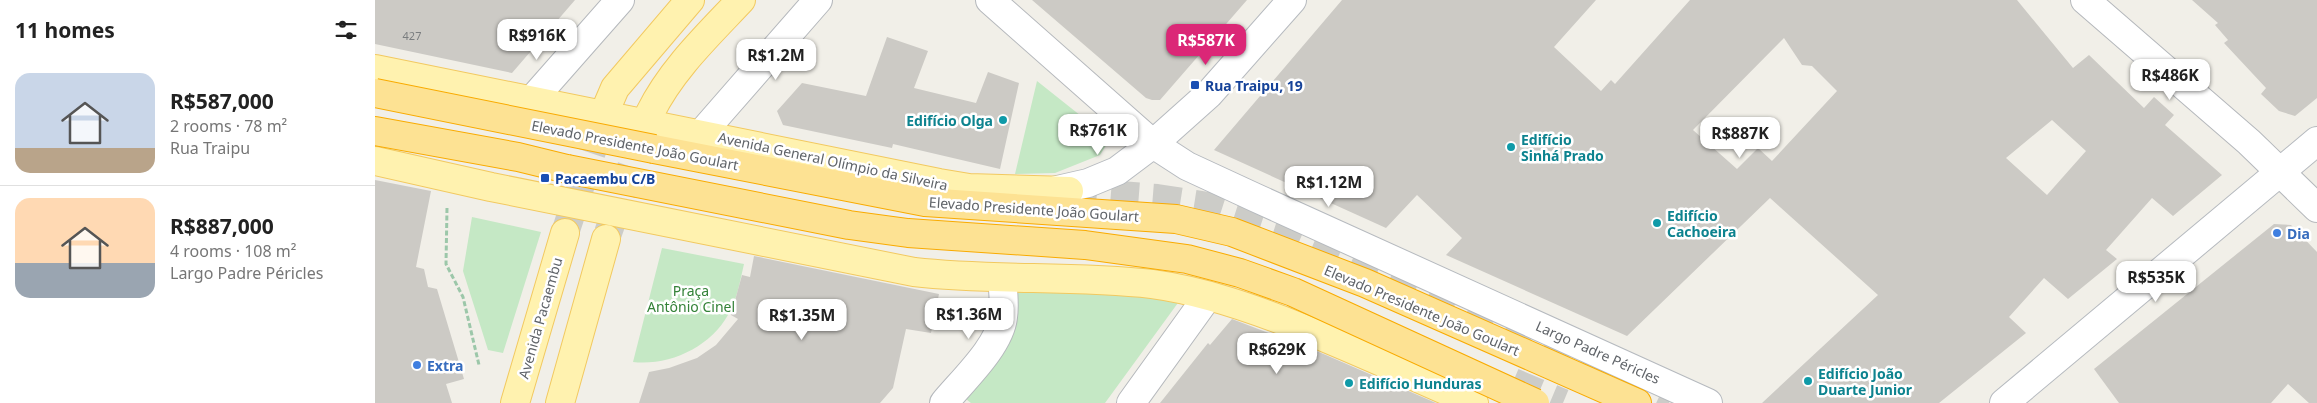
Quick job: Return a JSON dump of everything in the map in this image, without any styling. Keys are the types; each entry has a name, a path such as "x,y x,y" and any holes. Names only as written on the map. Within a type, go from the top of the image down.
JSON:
{"highway":[{"name":"Elevado Presidente João Goulart","path":"375,93 925,202 1176,219 1232,232 1365,283 1637,403"},
{"path":"375,131 518,157 849,225 908,233 1129,250 1187,259 1240,273 1293,292 1535,403"}],"main road":[{"path":"606,108 615,88 690,0"},
{"path":"650,114 669,82 692,52 741,0"},
{"name":"Avenida General Olímpio da Silveira","path":"375,69 962,187 1061,191"},
{"path":"375,161 866,264 961,277 1153,284 1208,296 1252,308 1326,338 1474,403"},
{"name":"Avenida Pacaembu","path":"515,403 565,234"},
{"path":"560,403 606,239"},
{"path":"1013,278 1119,260"}],"street":[{"path":"532,100 620,0"},
{"path":"701,134 818,0"},
{"path":"990,0 1153,144"},
{"name":"Avenida General Olímpio da Silveira","path":"1061,191 1117,171 1153,144 1209,94 1293,0"},
{"path":"2085,0 2281,171 2317,208"},
{"path":"2004,403 2317,141"},
{"name":"Largo Padre Péricles","path":"1153,144 1187,166 1708,403"},
{"path":"945,403 985,354 996,337 1013,278"},
{"path":"1131,403 1208,296"}],"path":[{"path":"445,202 448,210 446,264 463,297 479,364"}],"green space":[{"path":"1037,81 1110,139 1100,155 1055,173 1015,174"},
{"path":"472,217 541,232 503,353 488,350 463,271"},
{"name":"Praça Antônio Cinel","path":"662,248 744,264 738,290 728,315 711,336 700,345 688,352 661,361 633,362"},
{"path":"1008,284 1183,296 1105,403 971,403 962,396"}],"building":[{"path":"375,0 575,0 512,73 375,44"},
{"path":"1032,0 1247,0 1160,100 1152,100 1146,98"},
{"path":"1342,0 1596,0 1554,47 1601,91 1611,80 1615,84 1690,0 2017,0 2073,68 2089,55 2144,108 2154,97 2174,115 2165,125 2222,175 2173,216 2152,198 2106,250 2117,259 2068,299 2044,278 2009,317 2026,333 1939,403 1762,403 1878,295 1770,198 1627,336 1446,255 1462,238 1417,195 1386,228 1214,150","holes":["1784,38 1802,65 1812,66 1837,91 1772,161 1758,148 1737,169 1693,130","2052,120 2086,151 2047,195 2006,158"]},
{"path":"2192,0 2317,0 2317,98 2295,116 2279,111 2261,94 2266,88 2224,43 2228,40 2215,25 2218,23"},
{"path":"887,37 928,51 914,88 976,103 988,72 1019,83 1000,169 893,144 892,148 783,125 777,111 802,83 866,96"},
{"path":"375,180 431,191 416,267 424,269 428,287 437,289 464,379 446,384 452,403 375,403"},
{"path":"2274,224 2291,225 2317,252 2317,403 2309,403 2288,384 2271,403 2119,403 2094,369"},
{"path":"754,256 939,294 931,333 906,329 893,388 880,403 639,403 649,372 669,368 697,358 716,345 738,319 731,315 742,275 750,277"},
{"path":"1232,319 1319,352 1436,403 1160,403 1208,343 1210,345"}],"tunnel":[{"path":"565,233 604,115"},
{"path":"608,233 646,125"},
{"path":"1069,191 1157,198 1208,206 1276,228 1505,326 1669,403"},
{"path":"1513,382 1563,403"}],"place":[{"name":"Rua Traipu, 19","path":"1195,85"},
{"name":"Edifício Olga","path":"1003,120"},
{"name":"Edifício Sinhá Prado","path":"1511,147"},
{"name":"Pacaembu C/B","path":"545,178"},
{"name":"Edifício Cachoeira","path":"1657,223"},
{"name":"Dia","path":"2277,233"},
{"name":"Extra","path":"417,365"},
{"name":"Edifício João Duarte Junior","path":"1808,381"},
{"name":"Edifício Hunduras","path":"1349,383"}]}
